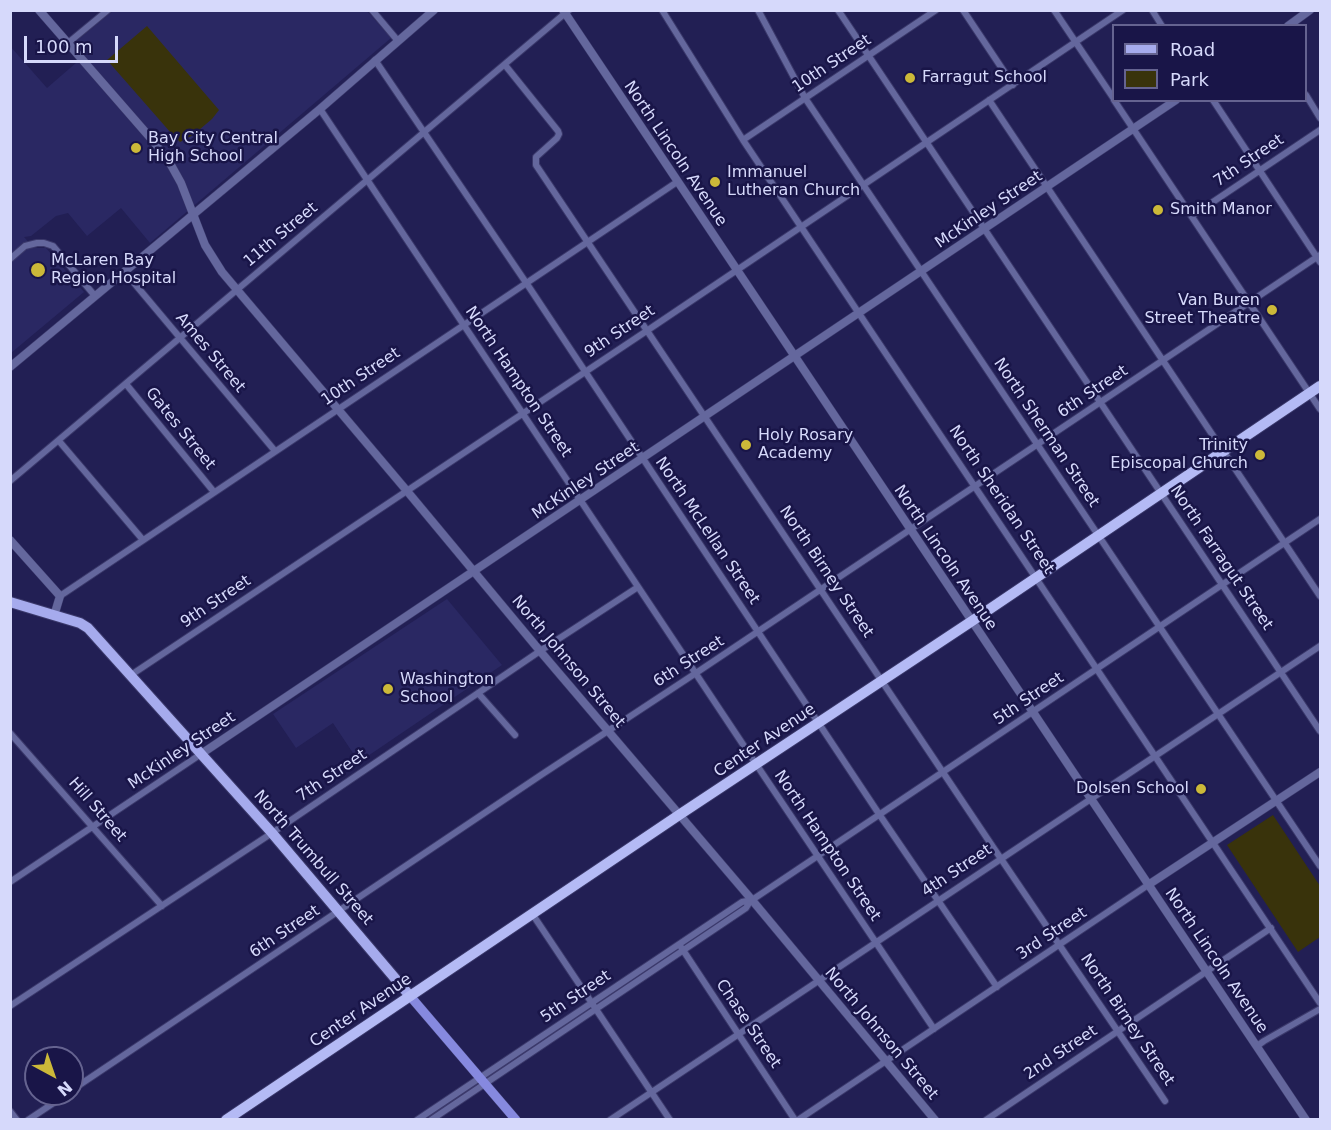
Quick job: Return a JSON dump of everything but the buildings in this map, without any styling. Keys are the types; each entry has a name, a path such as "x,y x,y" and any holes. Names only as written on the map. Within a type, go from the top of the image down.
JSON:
{"highway":[{"name":"Center Avenue","path":"226,1119 1320,386"}],"main road":[{"path":"10,602 54,616"},
{"name":"North Trumbull Street","path":"54,616 80,623 95,635 272,832 516,1119"}],"street":[{"name":"North Johnson Street","path":"39,10 154,142 171,165 205,245 222,272 935,1119"},
{"path":"68,43 108,10"},
{"path":"372,10 398,41"},
{"path":"10,367 434,10"},
{"name":"North Sheridan Street","path":"662,10 743,140 1320,1003"},
{"name":"North Sherman Street","path":"758,10 805,98 1320,866"},
{"name":"North Farragut Street","path":"838,10 1320,731"},
{"name":"10th Street","path":"743,140 936,10"},
{"path":"963,10 1013,85"},
{"path":"1054,10 1112,97"},
{"name":"9th Street","path":"131,675 1123,10"},
{"path":"1152,10 1161,24"},
{"path":"1291,24 1310,10"},
{"name":"11th Street","path":"10,481 566,12"},
{"name":"North Lincoln Avenue","path":"566,12 677,182 1306,1119"},
{"name":"North McLellan Street","path":"375,60 997,987"},
{"name":"North Birney Street","path":"504,65 558,131 557,138 536,157 536,165 1165,1101"},
{"path":"1307,98 1320,118"},
{"path":"989,100 1320,596"},
{"path":"1115,102 1320,409"},
{"name":"McKinley Street","path":"10,882 1173,102"},
{"path":"1214,102 1319,258"},
{"name":"North Hampton Street","path":"320,108 934,1029"},
{"name":"7th Street","path":"1192,216 1320,130"},
{"name":"10th Street","path":"60,596 677,182"},
{"path":"10,259 25,246 44,243 53,246 95,296"},
{"name":"6th Street","path":"84,1082 1319,258"},
{"name":"Ames Street","path":"124,272 275,451"},
{"name":"Gates Street","path":"126,384 214,492"},
{"path":"59,441 143,540"},
{"name":"5th Street","path":"430,1119 592,1002 746,908 752,900 818,855 1320,519"},
{"path":"10,540 60,596 54,616"},
{"name":"7th Street","path":"10,1006 638,587"},
{"name":"4th Street","path":"610,1119 1320,646"},
{"path":"478,693 514,735"},
{"name":"Hill Street","path":"10,733 162,906"},
{"name":"3rd Street","path":"797,1119 1320,772"},
{"path":"533,915 670,1119"},
{"name":"2nd Street","path":"986,1119 1271,928"},
{"name":"5th Street","path":"417,1119 597,1009 681,947"},
{"name":"Chase Street","path":"681,947 797,1119"},
{"path":"1257,1046 1320,1009"},
{"path":"28,1119 48,1106"},
{"path":"10,1112 17,1119"}],"shaded area":[{"name":"Bay City Central High School","path":"113,11 367,11 391,38 150,243 121,208 87,236 68,213 56,216 31,236 24,237 34,248 46,248 84,292 11,353 10,46 47,88 84,56 73,44"},
{"name":"Washington School","path":"447,599 502,665 359,762 333,723 296,748 273,714"}],"green space":[{"path":"147,26 219,110 193,135 180,142 107,60"},
{"path":"1273,815 1320,886 1320,937 1298,952 1227,845"}],"place":[{"name":"Farragut School","path":"910,78"},
{"name":"Bay City Central High School","path":"136,148"},
{"name":"Immanuel Lutheran Church","path":"715,182"},
{"name":"Smith Manor","path":"1158,210"},
{"name":"McLaren Bay Region Hospital","path":"38,270"},
{"name":"Van Buren Street Theatre","path":"1272,310"},
{"name":"Holy Rosary Academy","path":"746,445"},
{"name":"Trinity Episcopal Church","path":"1260,455"},
{"name":"Washington School","path":"388,689"},
{"name":"Dolsen School","path":"1201,789"}]}
